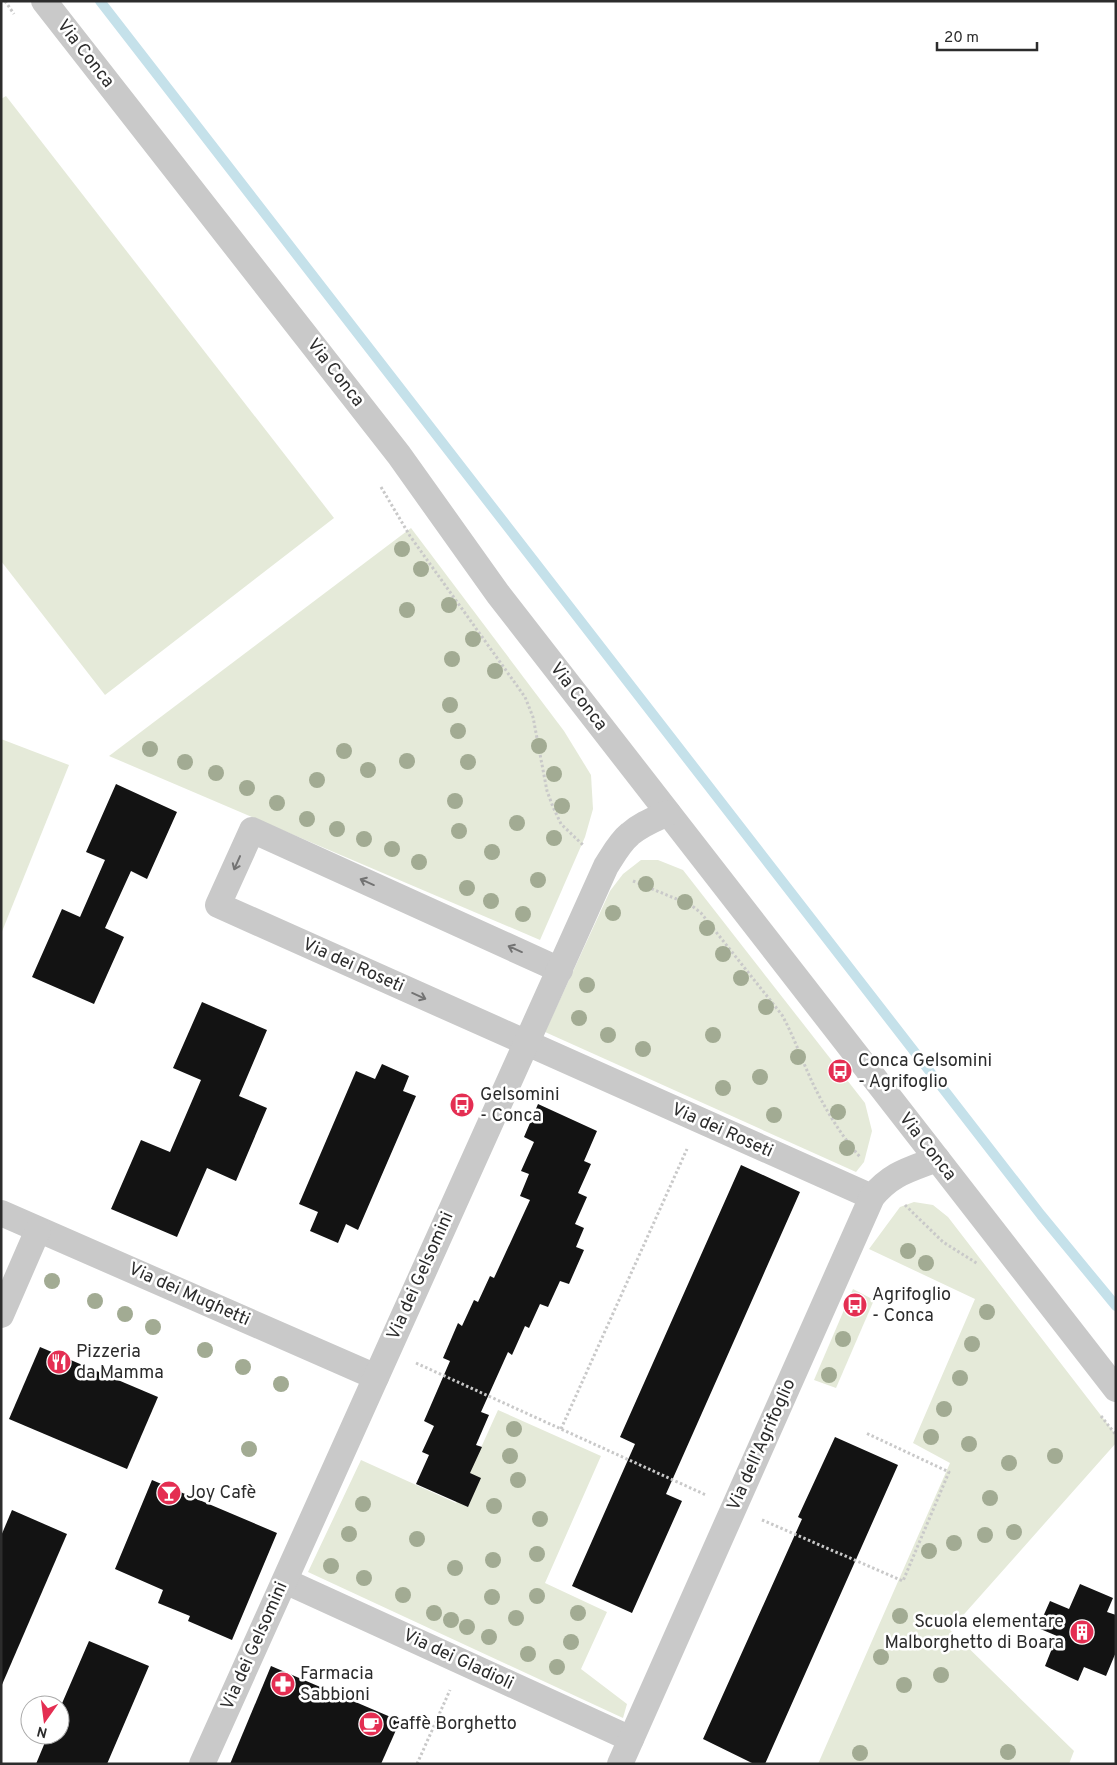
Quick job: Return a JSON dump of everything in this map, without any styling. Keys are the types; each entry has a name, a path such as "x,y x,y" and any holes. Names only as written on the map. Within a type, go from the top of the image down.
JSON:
{"street":[{"name":"Via Conca","path":"44,1 399,455 498,594 1116,1390"},
{"name":"Via dei Gelsomini","path":"202,1764 606,866 630,834 646,823 668,813"},
{"name":"Via dei Roseti","path":"560,970 252,830 218,905 700,1121 878,1190"},
{"path":"878,1190 899,1173 937,1159"},
{"name":"Via dell'Agrifoglio","path":"620,1764 878,1190"},
{"name":"Via dei Mughetti","path":"1,1213 376,1377"},
{"path":"1,1315 38,1230"},
{"name":"Via dei Gladioli","path":"285,1581 632,1739"}],"path":[{"path":"5,1 16,16"},
{"path":"380,484 410,536 525,697 533,717 547,791 552,808 561,824 606,866 627,878 691,905 701,913 782,1015 792,1032 810,1076 839,1130 878,1190 943,1242 980,1266"},
{"path":"561,1429 700,1121"},
{"path":"388,1350 734,1508 903,1581 949,1472 866,1433"},
{"path":"1098,1412 1116,1435"},
{"path":"417,1764 462,1662"}],"green space":[{"path":"6,96 334,518 105,695 1,561 1,99"},
{"path":"411,528 564,731 591,775 593,809 585,837 540,940 109,756"},
{"path":"1,739 69,765 1,934"},
{"path":"641,860 658,860 683,870 865,1103 872,1131 864,1162 856,1172 545,1032 610,891 623,874"},
{"path":"914,1202 933,1205 948,1217 1116,1435 1116,1443 950,1630 1074,1751 1069,1764 818,1764 950,1463 913,1443 975,1299 869,1249 900,1207"},
{"path":"853,1289 874,1300 836,1388 814,1380"},
{"path":"498,1410 601,1456 545,1583 607,1612 581,1669 627,1704 623,1718 308,1572 361,1460 456,1503"}],"building":[{"path":"116,784 177,812 147,879 131,871 105,928 124,937 94,1004 32,977 62,909 80,917 105,860 86,852"},
{"path":"202,1002 267,1030 239,1096 267,1108 236,1181 207,1168 177,1237 111,1209 141,1140 170,1152 201,1080 173,1068"},
{"path":"382,1064 409,1076 403,1091 416,1096 358,1230 346,1224 338,1243 310,1231 318,1212 299,1204 356,1071 375,1079"},
{"path":"538,1104 597,1131 584,1161 591,1164 578,1193 587,1197 575,1224 584,1228 576,1247 584,1250 569,1284 560,1281 548,1307 540,1304 529,1328 525,1326 512,1355 508,1352 481,1412 489,1415 476,1445 482,1447 470,1473 481,1478 468,1507 416,1484 429,1455 422,1452 434,1426 424,1421 450,1361 443,1358 458,1323 462,1326 474,1300 478,1302 490,1276 494,1278 530,1200 520,1196 529,1174 521,1171 534,1142 524,1137"},
{"path":"741,1165 800,1192 666,1494 682,1501 632,1613 572,1586 635,1444 620,1437"},
{"path":"40,1347 158,1397 127,1469 9,1419"},
{"path":"835,1437 898,1465 765,1764 754,1764 703,1739 802,1519 798,1517"},
{"path":"152,1480 277,1533 232,1640 188,1621 190,1616 158,1603 163,1590 115,1569"},
{"path":"12,1510 67,1534 1,1687 1,1536"},
{"name":"Scuola elementare Malborghetto di Boara","path":"1080,1584 1113,1598 1107,1612 1116,1615 1116,1652 1106,1676 1084,1667 1078,1681 1045,1666 1057,1636 1038,1628 1050,1601 1069,1609"},
{"path":"89,1641 149,1666 107,1764 36,1764 44,1745 70,1745 70,1695 66,1695"},
{"path":"271,1666 400,1721 381,1764 230,1764"}],"waterway":[{"path":"100,1 1041,1215 1116,1306"}],"place":[{"name":"Conca Gelsomini - Agrifoglio","path":"840,1071"},
{"name":"Gelsomini - Conca","path":"462,1105"},
{"name":"Agrifoglio - Conca","path":"855,1305"},
{"name":"Pizzeria da Mamma","path":"59,1362"},
{"name":"Joy Cafè","path":"169,1493"},
{"name":"Scuola elementare Malborghetto di Boara","path":"1082,1632"},
{"name":"Farmacia Sabbioni","path":"283,1684"},
{"name":"Caffè Borghetto","path":"371,1724"}]}
